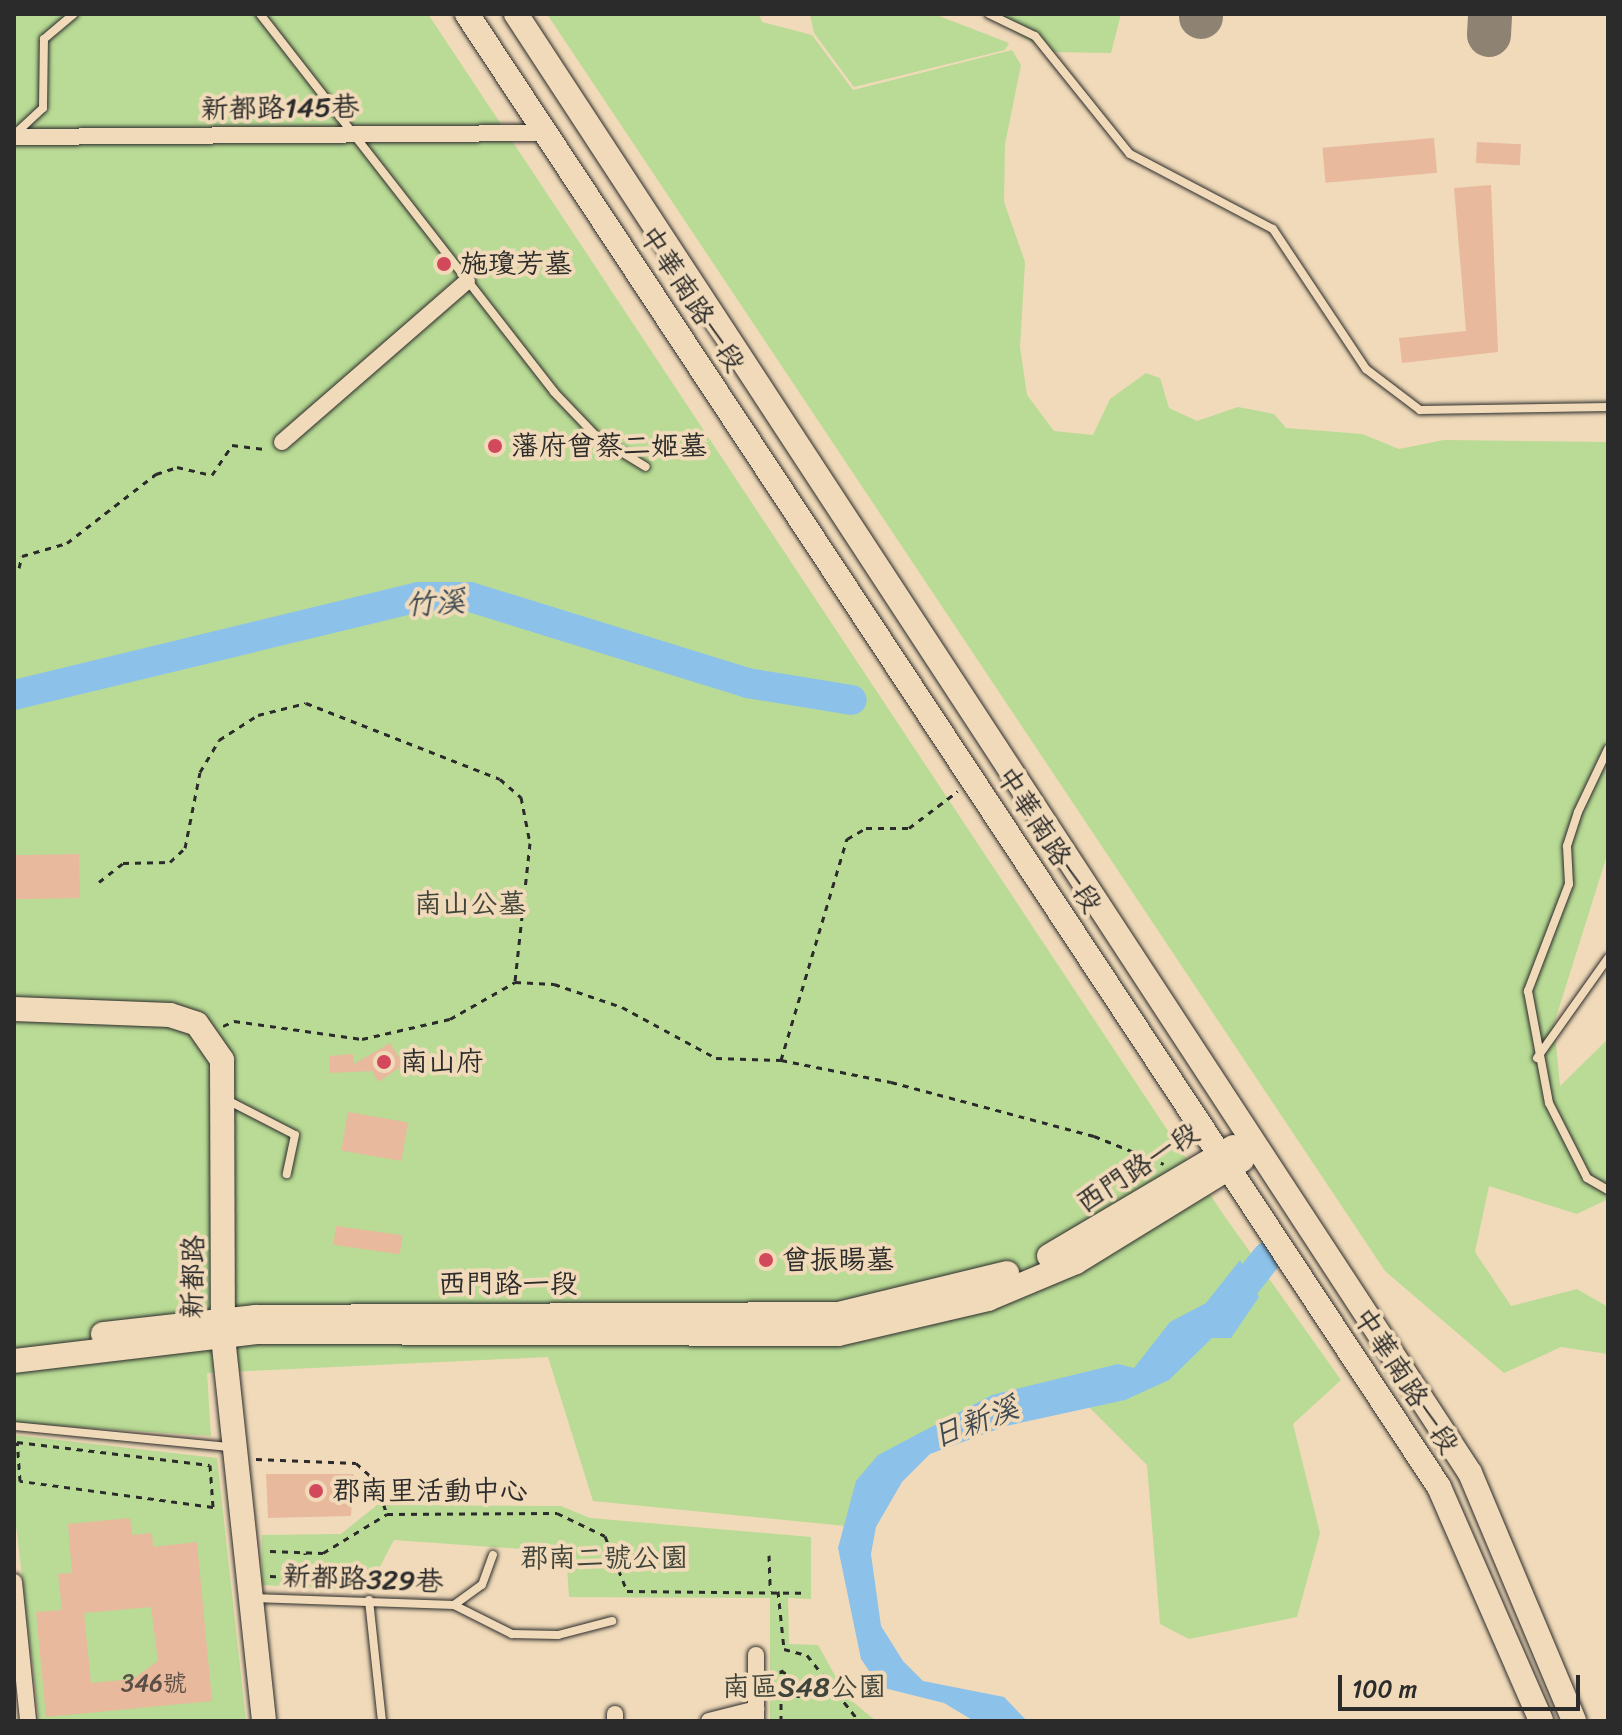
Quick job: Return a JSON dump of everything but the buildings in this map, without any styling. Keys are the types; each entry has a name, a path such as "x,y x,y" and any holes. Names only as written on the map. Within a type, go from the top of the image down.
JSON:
{"street":[{"name":"中華南路一段","path":"467,14 1234,1171 1439,1487 1541,1721"},
{"name":"中華南路一段","path":"516,14 1470,1473 1574,1721"},
{"name":"新都路145巷","path":"14,136 547,133"},
{"path":"282,442 467,281"},
{"path":"14,1009 170,1015 207,1033"},
{"name":"新都路","path":"207,1033 222,1060 226,1100 222,1328 264,1721"},
{"name":"西門路一段","path":"14,1344 222,1328 838,1314 898,1305 984,1283 1071,1247 1219,1149 1255,1142"},
{"name":"西門路一段","path":"14,1361 222,1328 838,1334 918,1318 1032,1281 1234,1171 1255,1142"},
{"path":"14,1582 28,1721"},
{"path":"709,1721 756,1715 756,1655"}],"lane":[{"path":"14,136 43,108 44,39 74,14"},
{"path":"260,14 554,392 597,437 646,467"},
{"path":"989,14 1035,36 1130,154 1273,229 1366,369 1420,410 1608,407"},
{"path":"1608,749 1578,812 1567,846 1569,884 1528,991 1537,1059 1576,1161 1608,1190"},
{"path":"1537,1059 1608,958"},
{"path":"226,1100 295,1135 287,1174"},
{"path":"14,1426 235,1447"},
{"name":"新都路329巷","path":"251,1587 369,1600 454,1605 482,1585 493,1555"},
{"path":"369,1600 382,1721"},
{"path":"454,1605 512,1634 558,1635 612,1621"}],"path":[{"path":"19,568 22,556 67,543 156,474 177,467 212,475 232,445 263,451 282,442"},
{"path":"99,882 123,863 170,862 185,848 200,772 219,740 258,715 306,703 500,779 521,797 530,843 515,982"},
{"path":"781,1060 847,839 866,828 909,828 973,779"},
{"path":"207,1033 234,1021 362,1039 450,1019 515,982 554,984 622,1007 716,1058 781,1060 1094,1136 1168,1166 1178,1158"},
{"path":"16,1442 210,1465 213,1507 20,1481 16,1442"},
{"path":"235,1447 260,1461 356,1463 376,1481 387,1514"},
{"path":"270,1551 305,1552 347,1542 364,1523 387,1514 557,1513 605,1536 627,1591 805,1593"},
{"path":"251,1587 305,1578 305,1552"},
{"path":"769,1555 770,1591"},
{"path":"778,1591 784,1649 807,1655 859,1721"},
{"path":"781,1721 781,1670 799,1698 827,1684"}],"green space":[{"name":"南山公墓","path":"14,14 428,14 1223,1214 1341,1380 1293,1424 1320,1533 1297,1617 1189,1639 1160,1624 1147,1465 1083,1401 923,1439 856,1527 593,1501 548,1357 207,1373 211,1436 14,1423"},
{"path":"547,14 759,14 762,22 812,35 853,90 1012,50 1021,65 1005,144 1004,202 1025,262 1020,347 1027,395 1054,431 1093,435 1110,399 1146,373 1160,378 1169,408 1197,421 1238,407 1274,414 1286,428 1362,434 1399,449 1444,440 1608,442 1608,852 1554,1024 1560,1086 1608,1039 1608,1199 1577,1214 1489,1186 1475,1252 1511,1306 1577,1289 1608,1307 1608,1354 1561,1347 1504,1373 1385,1271"},
{"path":"810,14 934,14 1009,43 1005,50 854,87 814,33"},
{"path":"984,14 1121,14 1111,53 1049,52"},
{"path":"14,1435 217,1458 246,1721 39,1721 14,1508"},
{"name":"郡南二號公園","path":"377,1505 561,1506 590,1518 811,1537 811,1599 788,1598 789,1644 818,1645 847,1697 876,1721 770,1721 770,1598 569,1597 567,1566 551,1551 394,1540 367,1591 262,1585 262,1535 341,1534"}],"water":[{"path":"1240,1260 1259,1297 1231,1338 1212,1338 1169,1380 1125,1400 1006,1426 930,1454 902,1482 876,1527 871,1554 881,1626 903,1661 923,1681 1004,1697 1027,1721 974,1721 944,1703 880,1687 861,1659 838,1548 856,1481 878,1455 992,1395 1118,1364 1134,1368 1170,1322 1206,1303"}],"waterway":[{"name":"竹溪","path":"14,695 419,597 470,597 747,683 852,700"},
{"name":"日新溪","path":"1226,1309 1267,1257"}],"taxiway":[{"path":"1489,35 1490,14"}],"place":[{"name":"施瓊芳墓","path":"444,264"},
{"name":"藩府曾蔡二姬墓","path":"495,446"},
{"name":"南山府","path":"384,1062"},
{"name":"曾振暘墓","path":"766,1260"},
{"name":"郡南里活動中心","path":"316,1491"}],"park label":[{"name":"南區S48公園","path":"804,1687"}]}
